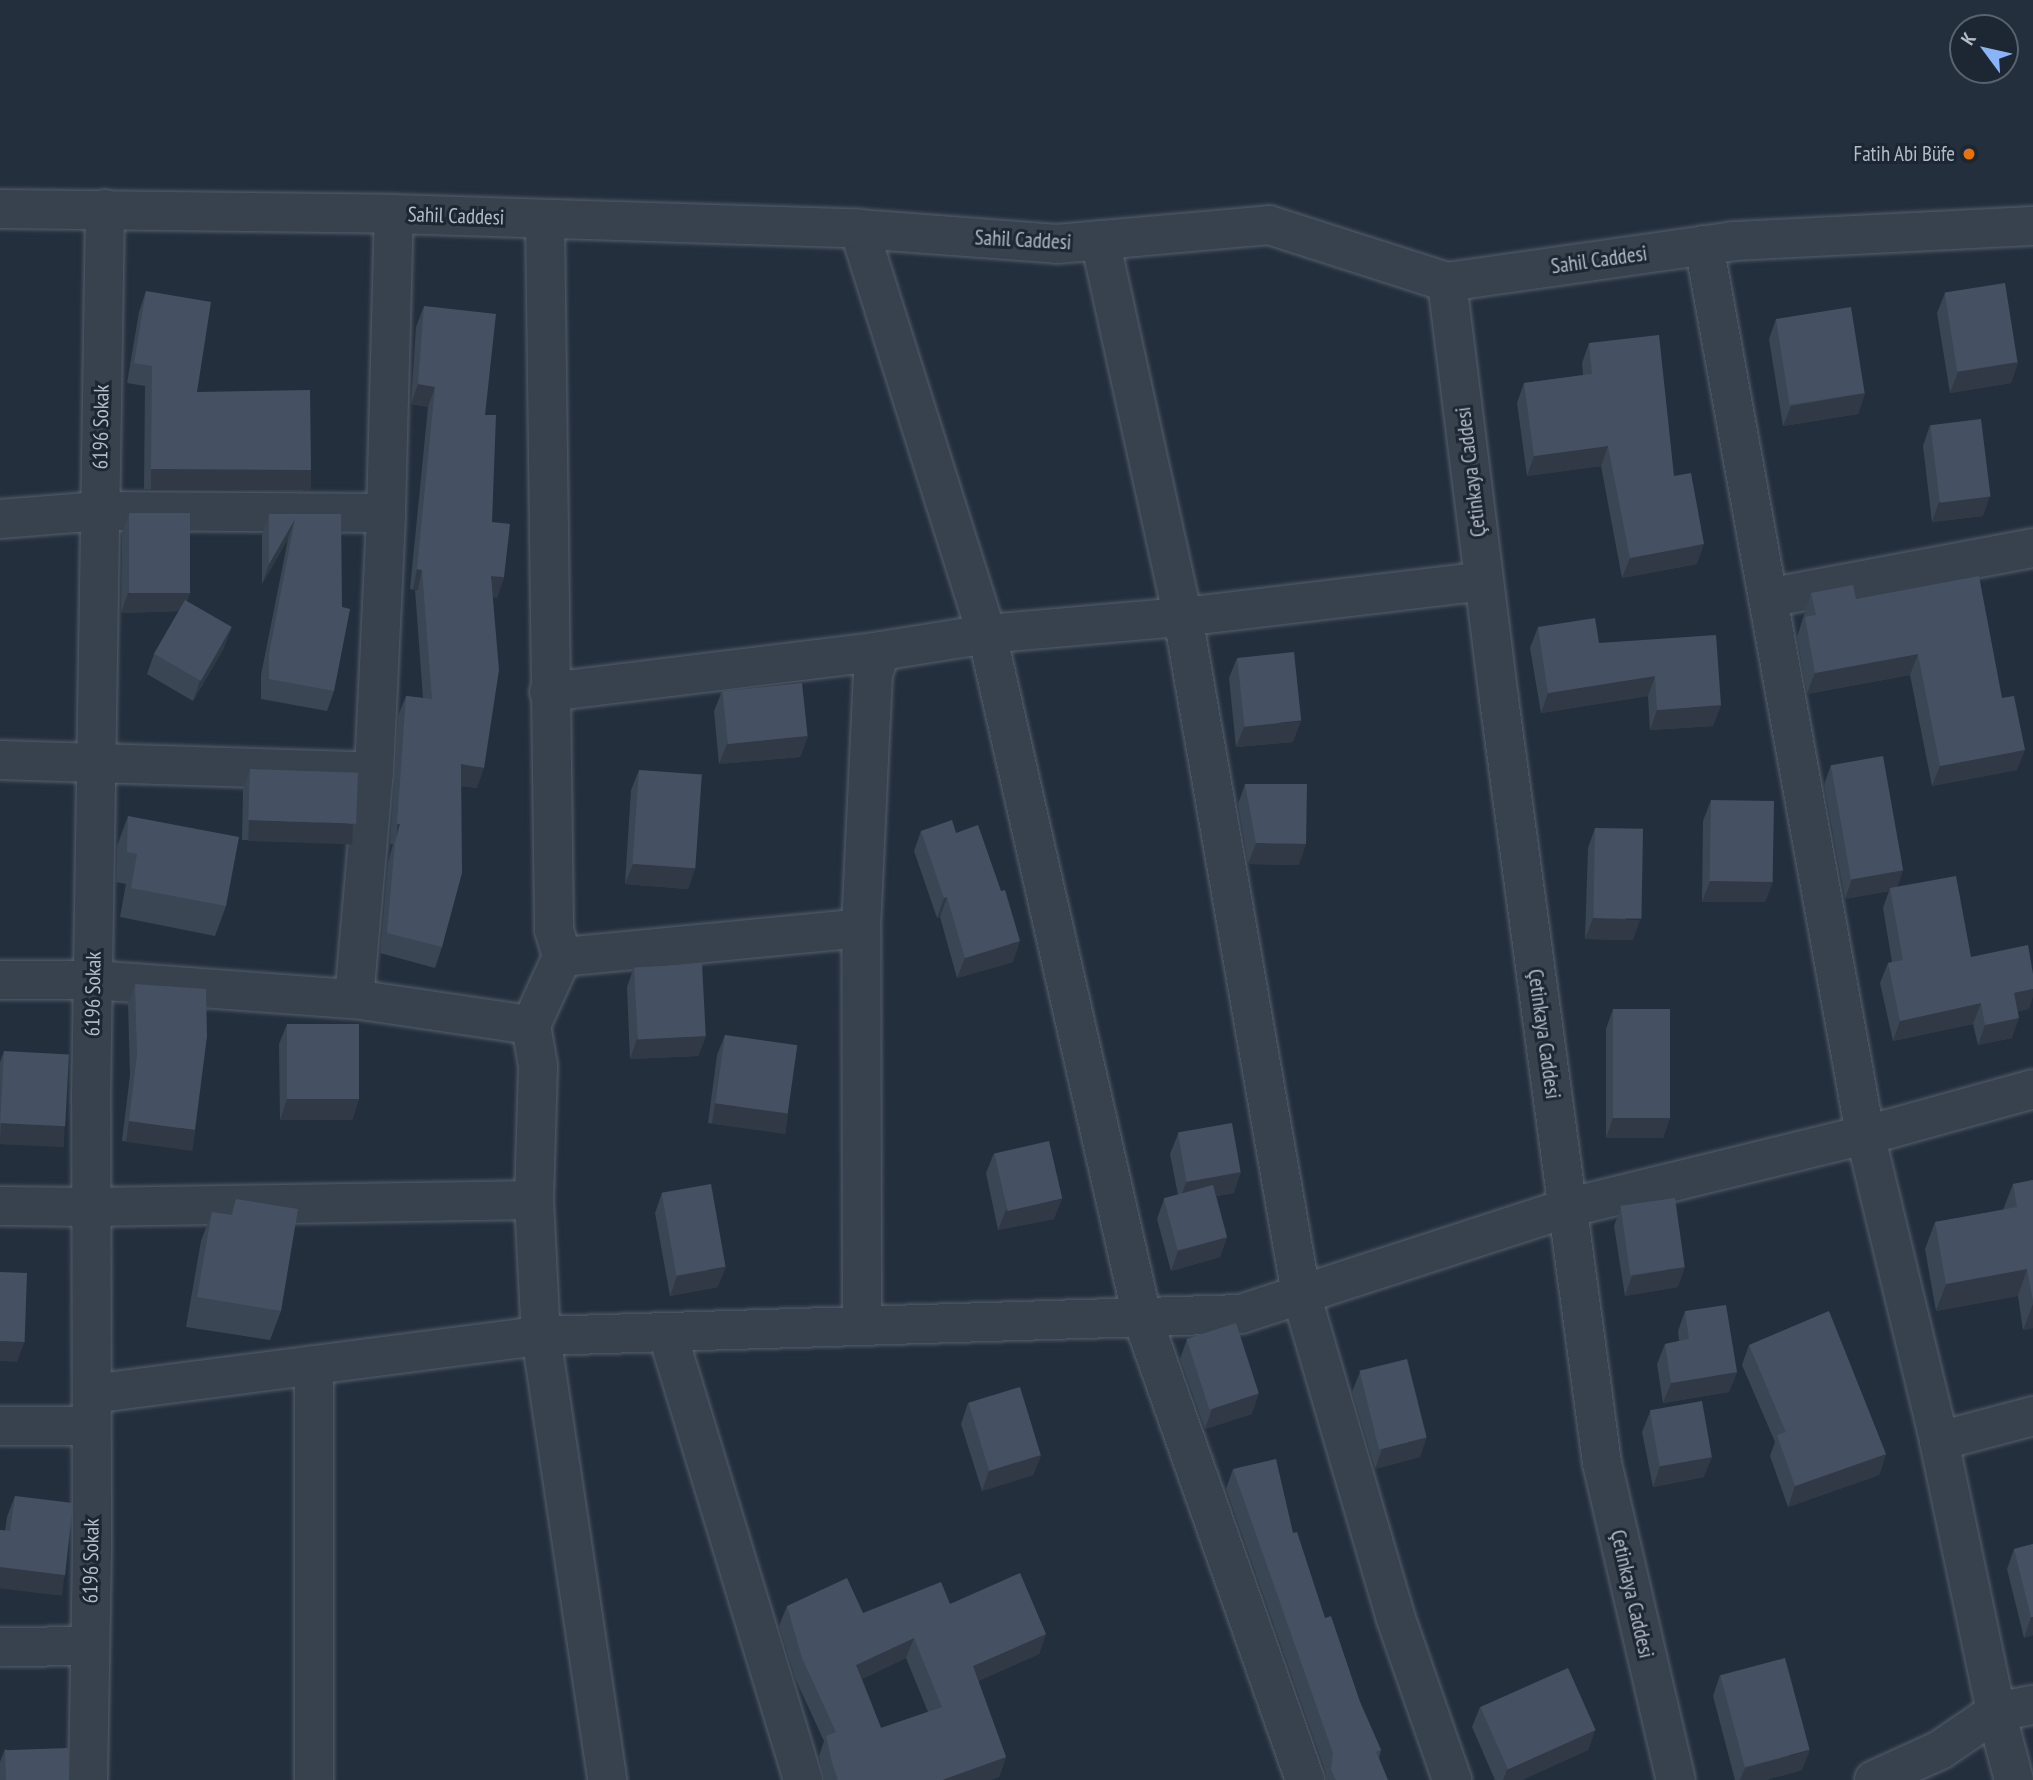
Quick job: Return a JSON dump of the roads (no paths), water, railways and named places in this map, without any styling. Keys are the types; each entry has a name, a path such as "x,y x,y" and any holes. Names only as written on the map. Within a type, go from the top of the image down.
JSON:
{"street":[{"name":"Sahil Caddesi","path":"0,209 394,214 859,229 1057,244 1269,225 1447,282 1734,241 2033,226"},
{"name":"6196 Sokak","path":"88,1780 93,980 104,209"},
{"path":"354,999 374,772 386,513 394,214"},
{"path":"545,219 554,930 562,957 531,1025 537,1066 534,1200 541,1336 607,1780"},
{"path":"859,229 986,634 1142,1317 1305,1780"},
{"path":"1100,240 1183,617 1301,1294 1395,1616 1452,1780"},
{"path":"1704,245 1865,1135 1939,1441 1996,1712 2014,1780"},
{"name":"Çetinkaya Caddesi","path":"1447,282 1484,581 1602,1463 1676,1780"},
{"path":"0,519 100,511 386,513"},
{"path":"1768,598 2033,548"},
{"path":"550,692 881,651 986,634 1183,617 1484,581"},
{"path":"862,1325 861,928 873,674 881,651"},
{"path":"0,760 374,772"},
{"path":"562,957 861,928"},
{"path":"0,980 93,980 354,999 531,1025"},
{"path":"0,1426 314,1365 541,1336 1241,1314 1567,1208 1865,1135 2033,1089"},
{"path":"0,1206 534,1200"},
{"path":"667,1332 803,1780"},
{"path":"314,1365 314,1780"},
{"path":"1939,1441 2033,1416"},
{"path":"0,1647 90,1646"},
{"path":"1874,1780 1940,1751 1996,1712 2033,1705"}],"place":[{"name":"Fatih Abi Büfe","path":"1969,154"}]}
